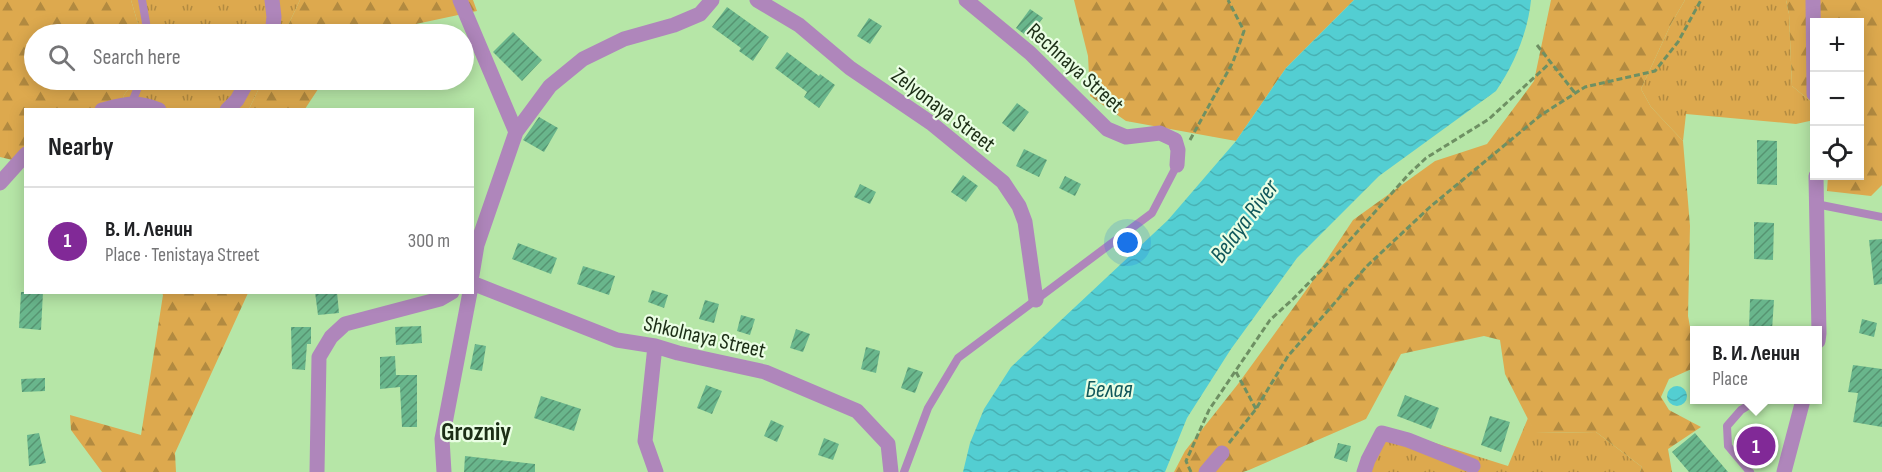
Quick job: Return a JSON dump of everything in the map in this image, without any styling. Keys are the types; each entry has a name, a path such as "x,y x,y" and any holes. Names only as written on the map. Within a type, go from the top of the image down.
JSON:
{"street":[{"path":"272,0 273,24"},
{"path":"460,0 470,24"},
{"path":"474,263 477,245 516,132 550,86 583,59 624,39 674,26 700,14 712,0"},
{"name":"Zelyonaya Street","path":"758,0 799,24 850,68 932,123 1003,182 1019,206 1025,222 1036,300"},
{"name":"Rechnaya Street","path":"966,0 1030,53 1107,129 1126,137 1160,133 1175,140 1178,150 1177,165"},
{"path":"1813,0 1815,72"},
{"path":"474,33 516,132"},
{"path":"229,108 242,90"},
{"path":"110,108 132,102 152,108"},
{"path":"0,183 24,156"},
{"path":"1816,180 1819,326"},
{"name":"Shkolnaya Street","path":"474,284 617,340 655,346 765,372 857,411 888,444 891,472"},
{"path":"317,472 319,357 331,337 345,324 440,299 449,294"},
{"path":"444,472 442,439 470,294"},
{"path":"655,346 645,441 656,472"},
{"path":"1784,472 1802,404"},
{"path":"1365,472 1368,460 1382,433 1408,440 1473,466"},
{"path":"1206,472 1222,453"}],"lane":[{"path":"142,0 146,24"},
{"path":"132,102 137,90"},
{"path":"904,472 928,408 958,358 1152,213 1177,165"},
{"path":"1816,204 1882,217"},
{"path":"1750,404 1727,426 1728,446 1750,472"}],"path":[{"path":"1177,165 1233,62 1244,31 1228,0"},
{"path":"1222,453 1256,409 1288,356 1367,266 1430,207 1541,115 1585,87 1655,71 1678,42 1701,0"},
{"path":"1537,45 1575,93"},
{"path":"1192,472 1186,461 1209,410 1270,320 1340,251 1408,174 1426,158 1489,118 1551,62"},
{"path":"1236,372 1256,409"}],"green space":[{"path":"0,0 131,0 138,24 24,24 24,90 128,90 124,95 122,108 24,108 24,163 0,157"},
{"path":"131,0 300,0 289,24 138,24"},
{"path":"300,0 473,0 477,11 416,24 289,24"},
{"path":"1074,0 1354,0 1286,68 1236,141 1126,121 1090,96 1088,56"},
{"path":"1551,0 1685,0 1671,24 1641,89 1651,107 1683,141 1690,226 1688,316 1690,370 1669,379 1661,397 1669,410 1701,427 1668,449 1672,472 1640,472 1642,467 1596,432 1535,433 1505,374 1500,340 1484,336 1401,354 1366,419 1243,472 1174,472 1185,451 1238,384 1312,282 1353,220 1435,161 1487,144 1534,81"},
{"path":"1685,0 1786,0 1789,14 1792,86 1810,101 1810,121 1796,124 1686,114 1683,141 1651,107 1641,89 1671,24"},
{"path":"1786,0 1882,0 1882,185 1871,196 1827,191 1828,180 1864,180 1864,18 1810,18 1810,101 1792,86 1789,14"},
{"path":"128,90 258,90 249,108 121,108"},
{"path":"258,90 317,90 306,108 249,108"},
{"path":"248,294 175,453 176,472 102,472 71,430 70,415 141,435 163,295"},
{"path":"1528,418 1536,433 1596,432 1642,467 1640,472 1359,472 1381,426 1508,466"}],"water":[{"name":"Белая","path":"1354,0 1531,0 1527,24 1519,48 1496,91 1379,176 1297,258 1231,349 1187,418 1165,472 963,472 970,443 984,409 1011,367 1168,220 1236,141 1286,68"},
{"path":"1677,386 1684,389 1687,396 1684,403 1677,406 1670,403 1667,396 1670,389"}],"building":[{"path":"727,7 769,37 753,61 739,51 741,48 712,27"},
{"path":"1030,9 1043,18 1028,37 1016,28"},
{"path":"869,18 882,26 870,44 857,36"},
{"path":"513,32 542,60 522,81 493,52"},
{"path":"787,52 835,85 819,108 804,97 807,92 775,68"},
{"path":"1017,103 1029,112 1014,132 1002,123"},
{"path":"539,117 558,128 544,152 523,140"},
{"path":"1757,140 1777,141 1777,185 1757,184"},
{"path":"1024,149 1047,160 1039,177 1016,166"},
{"path":"963,175 978,186 966,202 951,192"},
{"path":"1065,176 1081,184 1075,196 1059,188"},
{"path":"860,184 876,192 870,204 854,197"},
{"path":"1754,222 1774,223 1773,260 1754,259"},
{"path":"1882,239 1882,284 1874,285 1869,240"},
{"path":"518,243 557,258 551,274 512,259"},
{"path":"583,266 615,276 609,295 577,284"},
{"path":"652,290 668,295 664,308 648,302"},
{"path":"21,292 43,294 41,330 19,328"},
{"path":"315,294 337,294 339,313 318,315"},
{"path":"1750,299 1774,300 1772,326 1749,326"},
{"path":"705,300 719,304 714,323 699,319"},
{"path":"741,315 755,319 750,335 737,331"},
{"path":"1862,319 1877,323 1874,337 1859,333"},
{"path":"421,326 422,343 396,345 395,327"},
{"path":"291,327 311,327 311,344 307,344 305,370 292,369"},
{"path":"796,329 810,334 803,352 790,348"},
{"path":"475,344 486,346 482,371 470,369"},
{"path":"866,347 880,351 876,373 861,369"},
{"path":"395,356 396,375 417,375 417,427 402,427 400,387 380,389 380,357"},
{"path":"1853,365 1882,369 1882,427 1853,422 1858,393 1848,392"},
{"path":"908,367 923,372 915,393 901,388"},
{"path":"45,378 45,391 22,392 21,379"},
{"path":"706,385 722,391 712,414 697,408"},
{"path":"1405,395 1439,408 1431,429 1397,416"},
{"path":"541,396 581,409 574,431 534,418"},
{"path":"1490,416 1510,422 1501,452 1481,445"},
{"path":"771,420 784,426 777,442 764,436"},
{"path":"39,433 46,463 29,466 27,435"},
{"path":"1695,433 1728,472 1689,472 1672,452"},
{"path":"824,438 839,444 833,460 818,455"},
{"path":"1338,443 1351,446 1347,462 1334,458"},
{"path":"465,456 535,464 535,472 464,472"}],"place":[{"name":"В. И. Ленин","path":"1756,446"}],"district":[{"name":"Grozniy","path":"476,431"}],"water label":[{"name":"Belaya River","path":"1244,221"}]}
